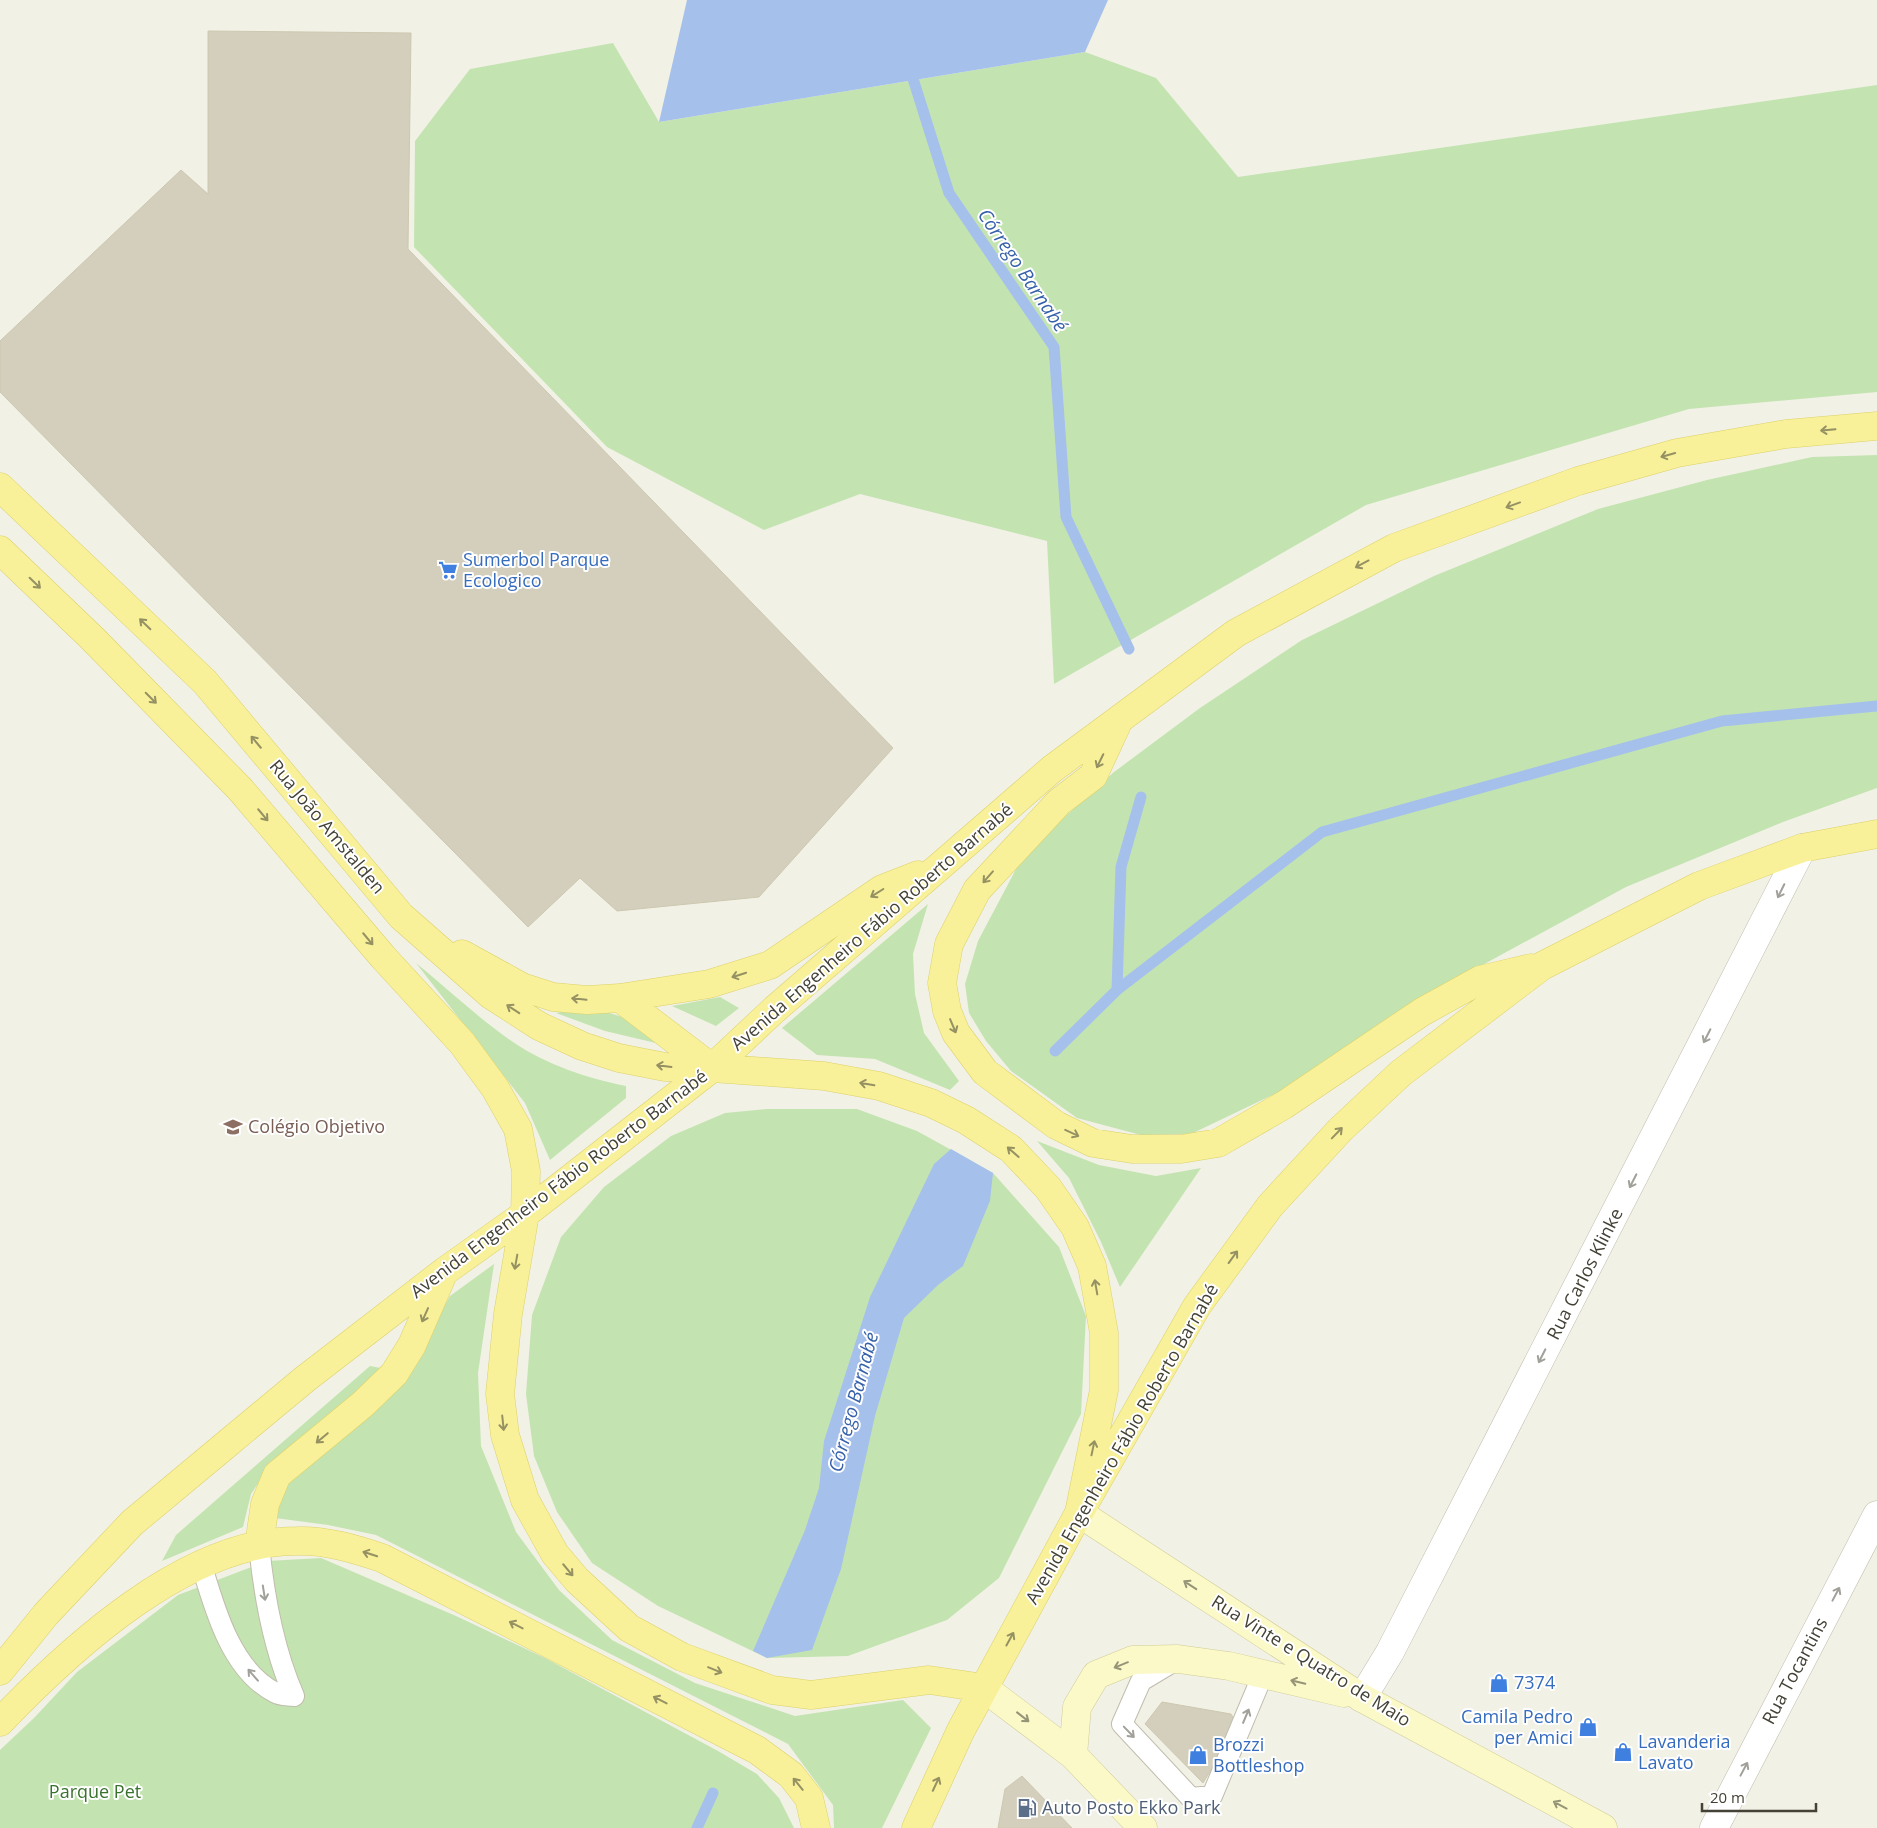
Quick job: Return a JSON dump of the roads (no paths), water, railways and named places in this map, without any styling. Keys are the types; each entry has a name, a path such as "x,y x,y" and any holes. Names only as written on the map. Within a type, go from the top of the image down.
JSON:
{"main road":[{"name":"Avenida Engenheiro Fábio Roberto Barnabé","path":"0,1671 46,1614 132,1524 305,1379 445,1271 525,1214 712,1068 775,1009 1052,769 1236,633 1394,548 1578,481 1676,453 1786,434 1877,426"},
{"name":"Rua João Amstalden","path":"0,487 205,682 401,916 491,995 539,1026 582,1046 619,1058 665,1067 712,1068 824,1076 879,1086 931,1103 966,1120 1012,1150 1048,1188 1075,1226 1092,1266 1104,1333 1104,1390 1079,1513"},
{"path":"0,550 92,638 240,789 383,957 462,1043 495,1088 518,1129 526,1171 525,1214 508,1314 501,1385 505,1435 525,1500 555,1554 577,1580 629,1628 682,1657 772,1690 811,1695 929,1680 984,1688"},
{"path":"1121,717 1093,776 1059,802 977,890 949,944 942,983 947,1011 956,1033 985,1072 1056,1126 1093,1142 1132,1150 1181,1149 1218,1143 1284,1105 1422,1012 1480,980 1542,966"},
{"name":"Avenida Engenheiro Fábio Roberto Barnabé","path":"916,1828 961,1730 1079,1513 1197,1306 1270,1206 1340,1130 1401,1073 1542,966 1699,886 1802,848 1877,834"},
{"path":"401,916 475,962 522,986 562,998 587,1000 620,998 709,984 770,965 882,889 938,867"},
{"path":"620,998 712,1068"},
{"path":"259,1545 265,1504 277,1476 363,1404 394,1374 412,1345 445,1271"},
{"path":"0,1722 42,1678 103,1627 161,1585 201,1563 259,1545 297,1540 349,1548 382,1558 510,1621 757,1750 791,1776 809,1798 816,1828"}],"street":[{"name":"Rua Carlos Klinke","path":"1362,1698 1395,1644 1802,848"},
{"name":"Rua Vinte e Quatro de Maio","path":"1079,1513 1362,1698 1602,1828"},
{"name":"Rua Tocantins","path":"1714,1828 1877,1515"},
{"path":"1073,1755 1077,1707 1096,1675 1133,1660 1178,1659 1229,1666 1362,1698"},
{"path":"984,1688 1073,1755 1143,1828"}],"lane":[{"path":"201,1563 224,1632 253,1678 277,1694 294,1696 283,1667 268,1614 259,1545"},
{"path":"1178,1659 1141,1681 1122,1724 1192,1798 1212,1796 1263,1674"}],"water":[{"path":"687,0 1108,0 1085,52 659,122"},
{"path":"951,1149 993,1173 990,1201 963,1266 938,1285 904,1318 875,1416 841,1569 812,1650 767,1658 753,1651 805,1530 819,1488 824,1441 870,1297 934,1164"}],"waterway":[{"name":"Córrego Barnabé","path":"909,66 949,193 1054,347 1066,517 1129,649"},
{"path":"1055,1051 1117,990 1322,832 1722,721 1877,706"},
{"name":"Córrego Barnabé","path":"1117,990 1121,867 1141,797"},
{"name":"Córrego Barnabé","path":"697,1828 713,1793"}],"place":[{"name":"Sumerbol Parque Ecologico","path":"448,570"},
{"name":"Colégio Objetivo","path":"233,1127"},
{"name":"7374","path":"1499,1683"},
{"name":"Camila Pedro per Amici","path":"1588,1727"},
{"name":"Lavanderia Lavato","path":"1623,1752"},
{"name":"Brozzi Bottleshop","path":"1198,1755"},
{"name":"Auto Posto Ekko Park","path":"1027,1808"}],"park label":[{"name":"Parque Pet","path":"95,1792"}]}
